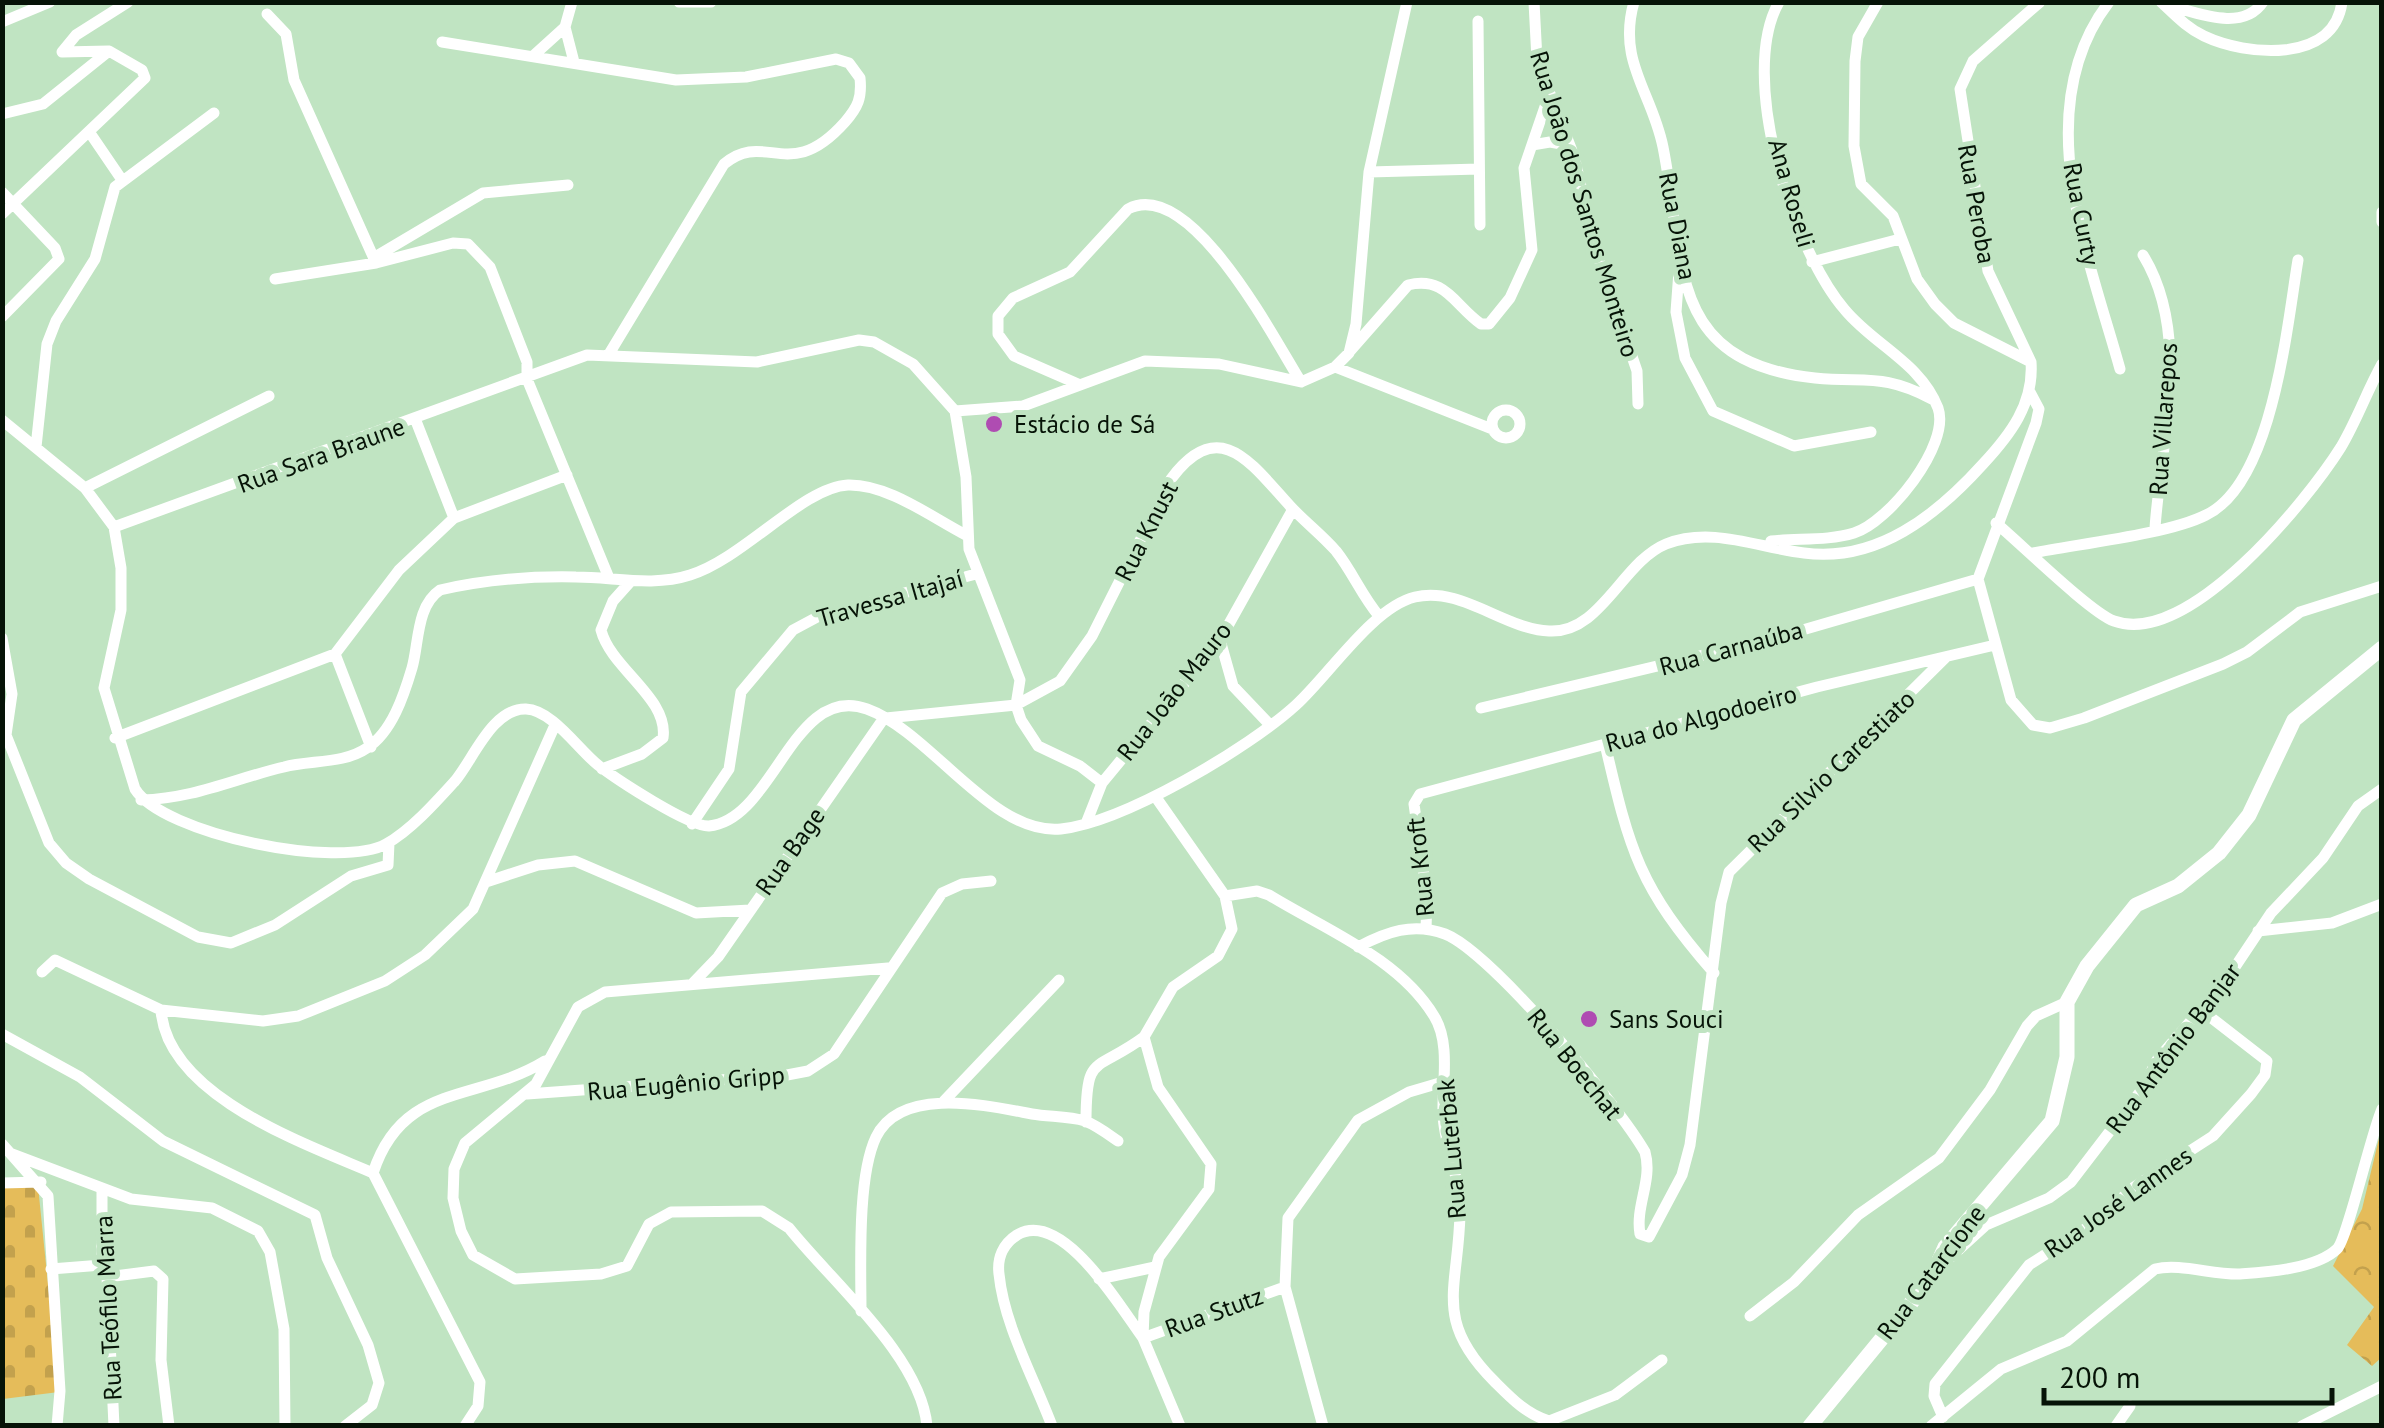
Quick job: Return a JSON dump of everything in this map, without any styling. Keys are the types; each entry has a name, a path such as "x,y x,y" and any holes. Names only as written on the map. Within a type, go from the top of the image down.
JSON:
{"street":[{"path":"2,22 50,2"},
{"path":"7,209 143,81 139,68 109,51 66,55 62,51 76,35 128,2"},
{"path":"572,2 565,27 574,62"},
{"path":"679,2 711,2"},
{"path":"1349,353 1356,324 1370,172 1407,2"},
{"name":"Rua João dos Santos Monteiro","path":"1534,2 1534,42 1548,98 1567,145 1636,371 1638,404"},
{"name":"Rua Diana","path":"1634,2 1628,49 1660,135 1680,267 1696,310 1721,348 1766,367 1815,378 1885,378 1932,399"},
{"name":"Ana Roseli","path":"1779,2 1768,35 1766,87 1788,198 1812,262 1847,313 1910,366 1932,399"},
{"path":"1878,2 1858,37 1854,146 1862,184 1892,216 1924,290 1954,323 2030,362"},
{"name":"Rua Peroba","path":"1762,543 1802,554 1841,554 1889,541 1948,498 1982,466 2016,424 2030,392 2030,362 1988,271 1960,89 1973,62 2040,2"},
{"name":"Rua Curty","path":"2109,2 2082,57 2070,107 2069,171 2120,369"},
{"path":"2162,3 2235,19 2258,10 2263,2"},
{"path":"2162,3 2188,28 2207,38 2262,49 2316,43 2337,22 2342,2"},
{"path":"267,14 286,34 294,80 376,260"},
{"path":"1478,21 1480,225"},
{"path":"533,56 565,27"},
{"path":"442,42 676,80 711,80 836,59 849,63 860,78 855,110 818,149 789,155 744,152 724,164 609,354"},
{"path":"2,114 43,104 109,51"},
{"path":"1102,783 1080,766 1038,746 1016,705 1019,675 976,574 966,535 966,488 955,410 1022,406 1146,361 1219,364 1301,382 1335,367 1395,296 1421,282 1445,289 1481,324 1493,322 1532,250 1524,168 1548,98"},
{"path":"36,447 48,344 56,321 95,260 109,202 122,180 214,113"},
{"path":"90,133 122,180"},
{"path":"1530,148 1550,142 1567,145"},
{"path":"1370,172 1478,170"},
{"path":"376,260 483,193 502,188 568,185"},
{"path":"2,192 7,209 54,248 59,259 2,317"},
{"path":"1078,384 1014,356 1001,342 998,316 1013,298 1070,272 1128,209 1141,204 1180,218 1199,232 1230,269 1301,382"},
{"path":"2382,212 2382,222"},
{"path":"1812,262 1900,239"},
{"path":"275,279 452,243 477,250 490,267 518,336 527,362 526,379 609,578"},
{"name":"Rua Villarepos","path":"2143,255 2155,275 2169,319 2155,528"},
{"path":"2033,553 2207,515 2235,490 2248,468 2273,399 2298,260"},
{"path":"1680,267 1676,312 1685,358 1712,411 1794,446 1871,432"},
{"name":"Rua Sara Braune","path":"114,527 587,355 757,362 860,340 874,342 913,364 955,410"},
{"path":"1996,523 2110,620 2144,623 2189,604 2280,530 2340,448 2382,364"},
{"path":"1335,367 1492,429"},
{"path":"2030,392 2039,409 2036,423 1978,579 2019,712 2032,725 2050,728 2235,659 2300,612 2382,586"},
{"path":"86,488 269,396"},
{"path":"2,420 86,488 114,527 122,568 121,610 104,688 116,738 142,800 172,818 272,847 343,852 389,842 455,781 501,719 512,712 530,710 555,725 602,769 692,824 714,826 736,815 758,794 800,733 817,718 851,705 884,718 921,740 995,806 1018,820 1046,829 1087,821 1155,796 1270,725 1321,680 1380,616 1398,603 1433,595 1533,628 1565,630 1597,610 1640,558 1661,546 1694,538 1762,543 1839,536 1870,527 1928,461 1939,415 1932,399"},
{"path":"416,420 454,518"},
{"name":"Rua Knust","path":"884,718 1016,705 1060,681 1075,664 1172,479 1194,454 1207,448 1227,448 1249,458 1336,552 1380,616"},
{"path":"116,738 335,654 399,570 454,518 567,476"},
{"path":"142,800 195,796 269,770 346,757 370,747 390,724 422,615 432,595 468,584 540,577 630,582 687,576 713,566 818,492 835,486 864,486 888,494 966,535"},
{"name":"Rua João Mauro","path":"1087,821 1102,783 1220,640 1293,509"},
{"name":"Travessa Itajaí","path":"692,824 729,769 741,692 793,630 820,615 976,574"},
{"name":"Rua Carnaúba","path":"1481,708 1740,647 1978,579"},
{"path":"602,769 642,754 663,738 660,715 618,665 601,630 613,602 630,582"},
{"path":"2,638 12,694 4,736 38,819 66,863 104,888 217,943 245,939 337,884 388,865 389,842"},
{"path":"1220,640 1233,686 1270,725"},
{"name":"Rua do Algodoeiro","path":"1414,804 1420,794 1996,645"},
{"path":"1750,1316 1794,1282 1858,1215 1939,1158 1990,1090 2027,1026 2036,1016 2067,1002 2087,966 2136,905 2178,886 2220,853 2249,814 2294,720 2382,648"},
{"path":"335,654 370,747"},
{"name":"Rua Silvio Carestiato","path":"1648,1237 1682,1175 1690,1145 1722,892 1736,862 1946,657"},
{"name":"Rua Bage","path":"693,983 718,957 884,718"},
{"path":"42,972 52,961 64,962 161,1010 263,1020 331,1004 385,981 425,956 459,926 484,886 555,725"},
{"path":"1605,744 1625,830 1640,873 1670,922 1714,973"},
{"name":"Rua Antônio Banjar","path":"1934,1272 1986,1225 2049,1198 2071,1182 2143,1088 2157,1060 2227,979 2258,931 2322,858 2358,806 2382,789"},
{"path":"1086,1122 1086,1084 1091,1068 1144,1037 1173,986 1227,947 1231,920 1225,896 1155,796"},
{"name":"Rua Kroft","path":"1414,804 1427,897 1426,928"},
{"path":"484,886 538,864 576,861 696,913 750,910"},
{"name":"Rua Eugênio Gripp","path":"527,1094 808,1071 834,1054 888,968 942,893 962,884 991,881"},
{"name":"Rua Luterbak","path":"1225,896 1257,891 1269,895 1389,968 1433,1014 1441,1032 1444,1132 1460,1212 1452,1316 1466,1349 1514,1401 1549,1421 1615,1395 1662,1360"},
{"path":"2258,931 2332,923 2382,904"},
{"path":"1358,948 1383,933 1426,928"},
{"name":"Rua Boechat","path":"1426,928 1465,944 1503,976 1640,1144 1648,1174 1638,1225 1640,1234 1648,1237"},
{"path":"888,968 693,983 592,996 578,1007 527,1094 465,1142 454,1169 453,1198 460,1231 473,1254 514,1279 535,1280 614,1272 632,1260 644,1230 659,1216 671,1212 762,1210 790,1228 916,1383 928,1426"},
{"path":"944,1101 1059,980"},
{"name":"Rua Catarcione","path":"1810,1426 1934,1272 1945,1247 2052,1121 2067,1057 2067,1002"},
{"name":"Rua José Lannes","path":"1943,1417 1935,1384 2029,1265 2093,1224 2134,1187 2212,1136 2265,1075 2267,1061 2200,1009"},
{"path":"161,1010 162,1028 170,1044 208,1088 238,1112 373,1173 480,1382 478,1406 465,1426"},
{"path":"2,1034 91,1085 164,1142 315,1215 327,1258 368,1346 379,1383 372,1405 345,1426"},
{"path":"1143,1338 1146,1295 1156,1266 1167,1242 1203,1202 1212,1175 1206,1151 1158,1087 1144,1037"},
{"path":"373,1173 388,1136 432,1101 512,1078 545,1061"},
{"path":"1323,1426 1285,1286 1288,1218 1346,1133 1374,1108 1444,1082"},
{"path":"860,1312 861,1236 875,1139 889,1122 944,1101 1086,1122 1118,1140"},
{"path":"1930,1426 2000,1369 2067,1341 2155,1269 2243,1274 2320,1260 2342,1244 2362,1161 2382,1109"},
{"path":"7,1149 40,1182 48,1196 60,1391 56,1426"},
{"path":"7,1149 102,1191 212,1208 258,1231 270,1252 284,1329 285,1426"},
{"path":"2,1182 40,1182"},
{"name":"Rua Teófilo Marra","path":"102,1191 114,1426"},
{"path":"1052,1426 1001,1290 998,1258 1019,1233 1046,1231 1060,1236 1098,1279 1143,1338 1180,1426"},
{"path":"1098,1279 1156,1266"},
{"path":"51,1269 154,1271 163,1279 162,1360 169,1426"},
{"name":"Rua Stutz","path":"1143,1338 1285,1286"},
{"path":"2302,1426 2382,1386"},
{"path":"2116,1426 2130,1406"}],"green space":[{"path":"2381,1130 2382,1357 2372,1366 2347,1345 2374,1307 2333,1266 2362,1209"},
{"path":"2,1186 38,1186 59,1392 3,1399"}],"place":[{"name":"Estácio de Sá","path":"994,424"},
{"name":"Sans Souci","path":"1589,1019"}]}
